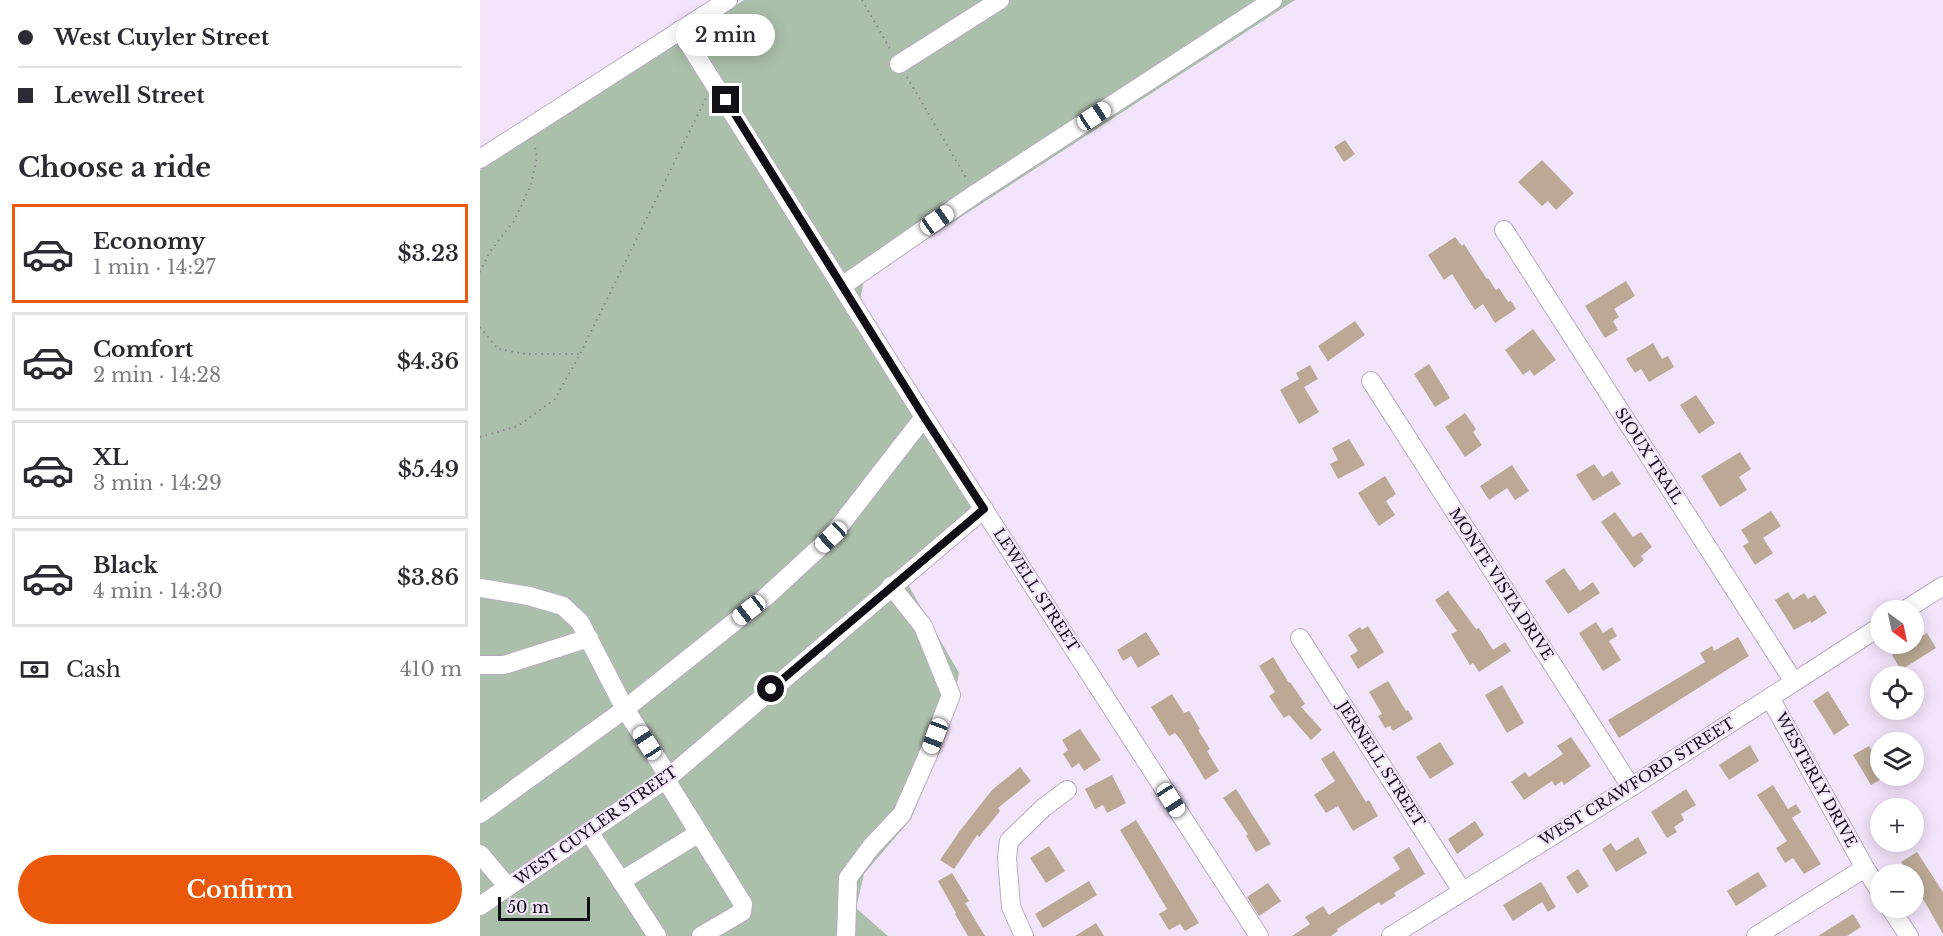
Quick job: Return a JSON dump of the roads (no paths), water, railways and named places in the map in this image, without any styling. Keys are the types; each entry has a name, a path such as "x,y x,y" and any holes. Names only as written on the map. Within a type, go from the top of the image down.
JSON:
{"street":[{"path":"480,159 728,0"},
{"path":"899,64 1000,0"},
{"path":"842,286 975,194 1273,0"},
{"name":"LEWELL STREET","path":"680,30 924,417 1258,936"},
{"name":"SIOUX TRAIL","path":"1504,231 1794,682"},
{"name":"MONTE VISTA DRIVE","path":"1371,381 1631,787"},
{"path":"480,814 625,709 767,596 831,537 924,417"},
{"name":"WEST CUYLER STREET","path":"480,906 667,778 984,509"},
{"path":"846,936 848,878 871,847 902,814 951,695 923,626 891,586"},
{"path":"1921,600 1943,586"},
{"path":"480,588 529,596 563,606 580,622 625,709 743,904 742,912 701,936"},
{"name":"WEST CRAWFORD STREET","path":"1391,936 1631,787 1870,633"},
{"path":"480,665 504,666 589,638"},
{"name":"JERNELL STREET","path":"1300,638 1462,891"},
{"name":"WESTERLY DRIVE","path":"1770,698 1870,876"},
{"path":"1024,936 1011,907 1007,858 1009,841 1043,808 1067,790"},
{"path":"589,832 657,936"},
{"path":"621,881 699,833"},
{"path":"480,854 508,887"},
{"path":"1756,936 1865,868"},
{"path":"1897,918 1909,936"}]}
